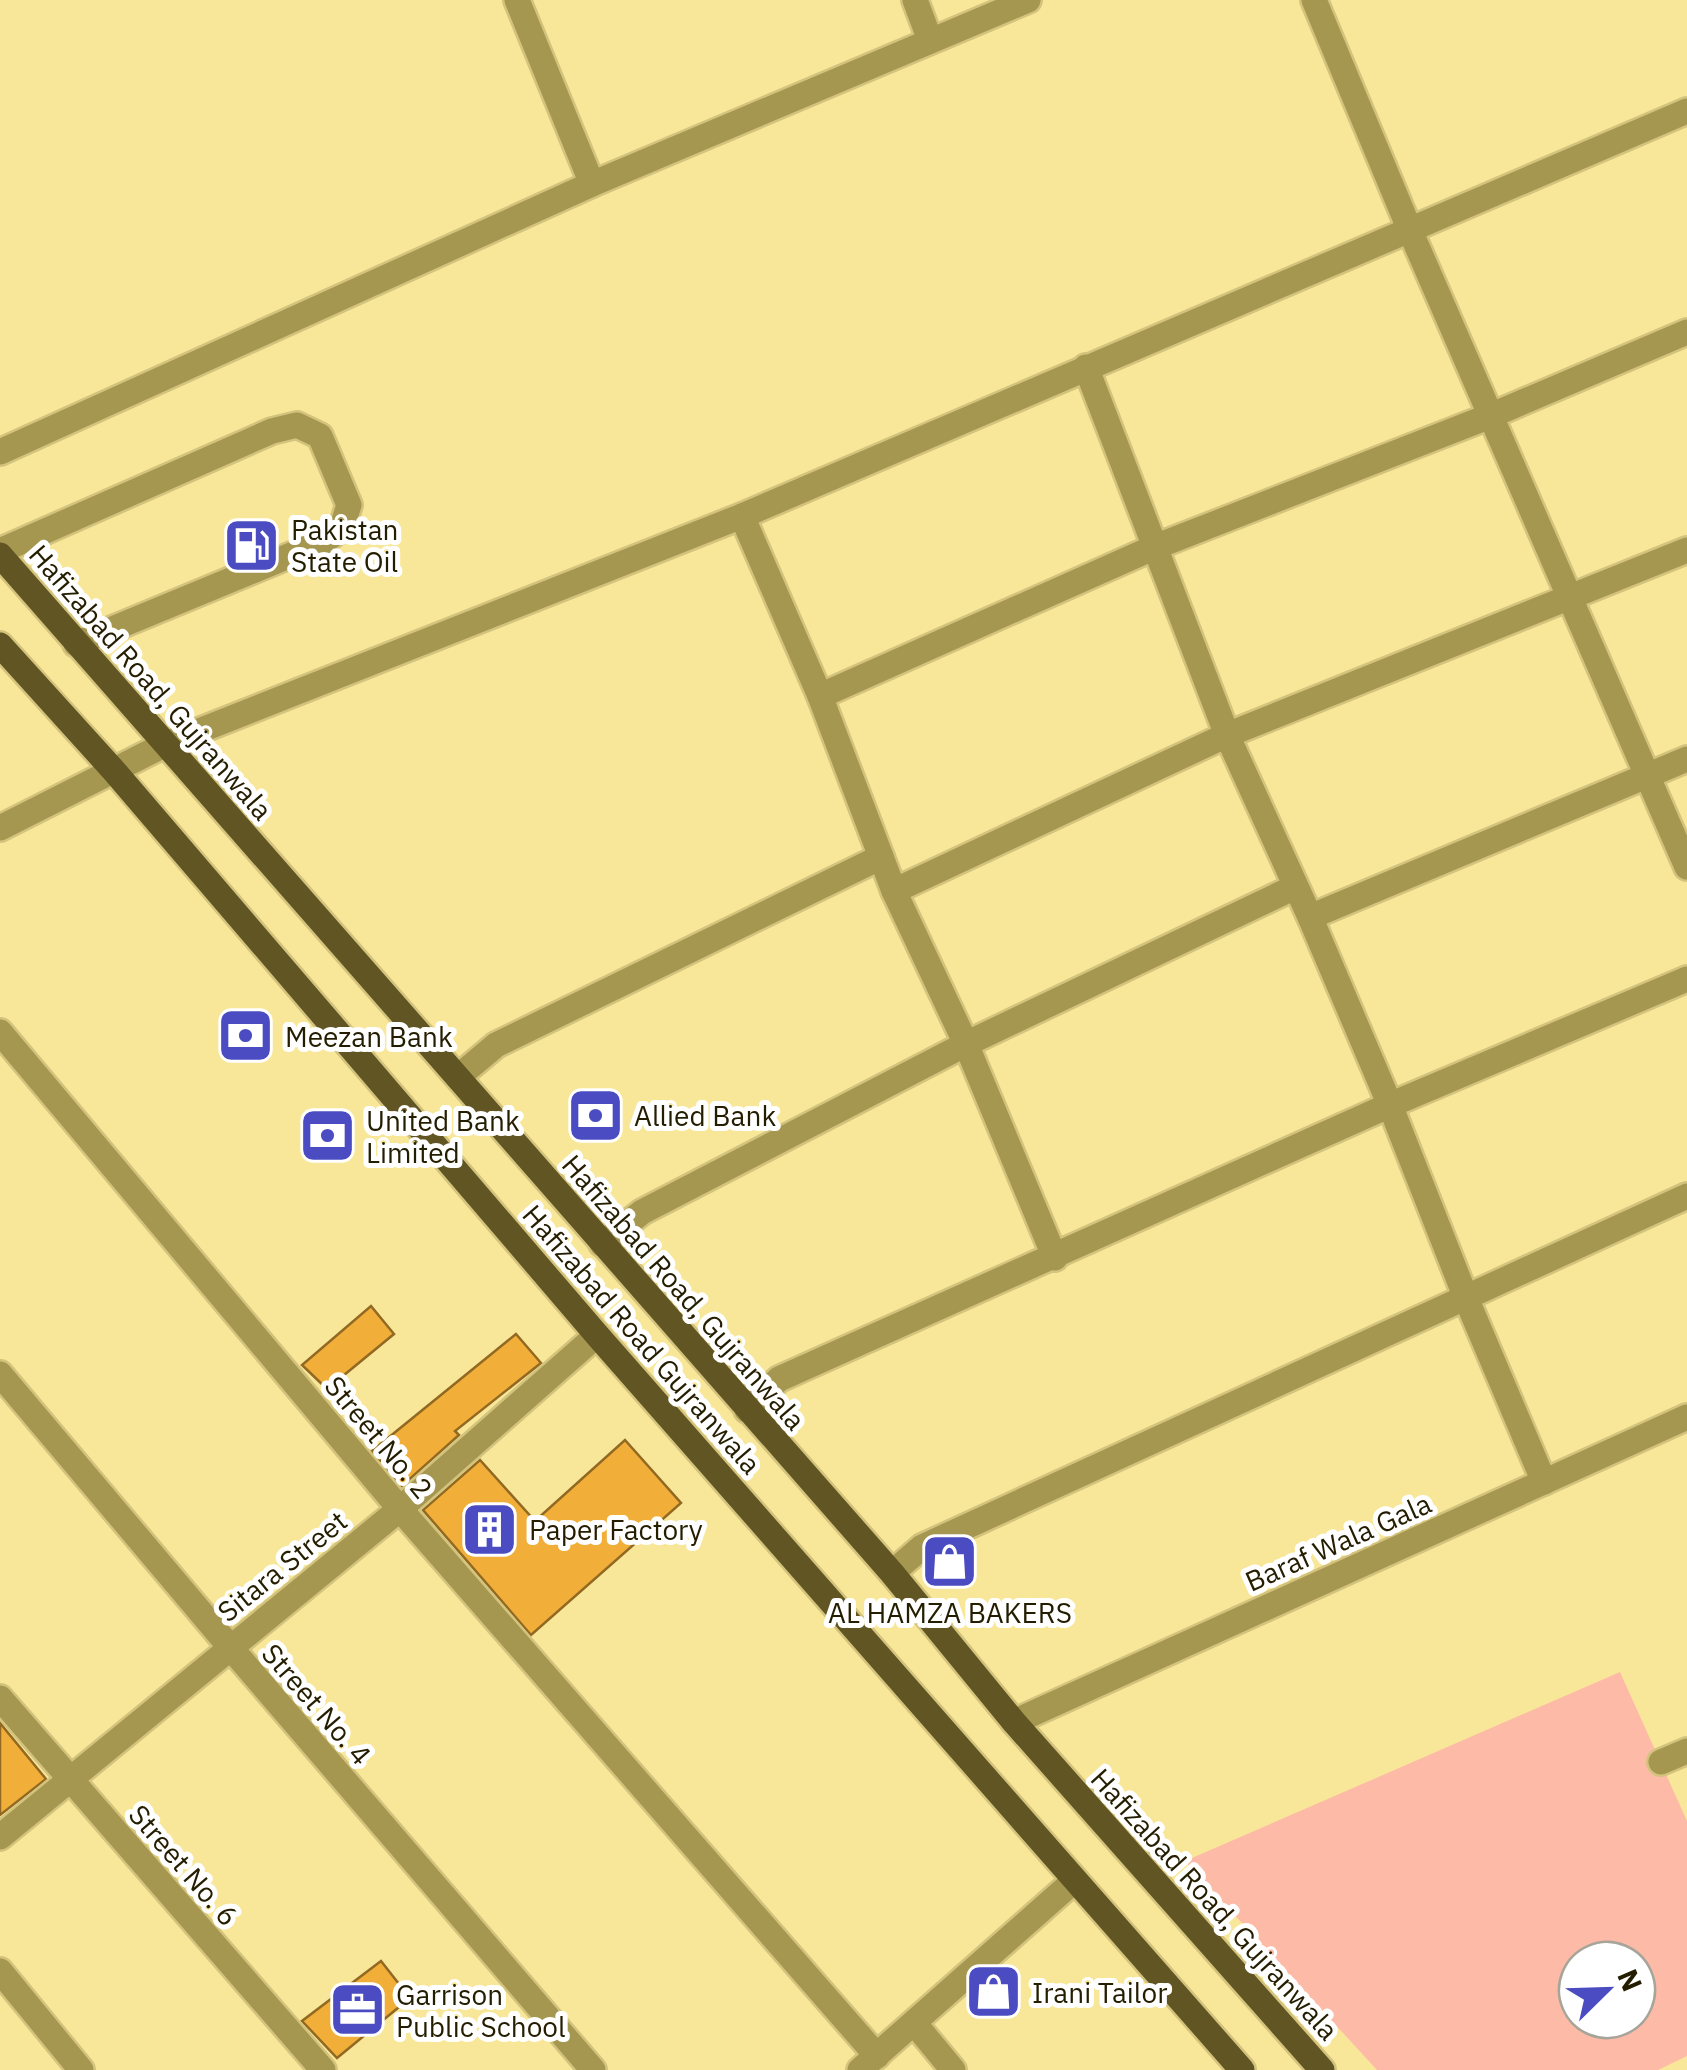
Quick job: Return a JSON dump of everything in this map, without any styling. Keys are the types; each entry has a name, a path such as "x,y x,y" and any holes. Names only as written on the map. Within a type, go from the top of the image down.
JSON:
{"main road":[{"name":"Hafizabad Road, Gujranwala","path":"0,553 892,1573 1014,1722 1322,2070"},
{"name":"Hafizabad Road Gujranwala","path":"0,644 115,772 597,1335 1242,2070"}],"street":[{"path":"518,0 592,184"},
{"path":"915,0 930,40"},
{"path":"0,452 592,184 1028,0"},
{"path":"1314,0 1687,867"},
{"path":"0,828 166,744 742,516 1687,111"},
{"path":"820,696 1155,547 1490,416 1687,332"},
{"path":"1086,367 1227,735 1390,1105 1544,1482"},
{"path":"0,553 272,431 296,424 320,436 349,505 342,528 325,541 76,644"},
{"path":"742,516 820,696 894,891 966,1044 1055,1258"},
{"path":"894,891 1227,735 1687,550"},
{"path":"1310,917 1687,759"},
{"path":"458,1077 496,1045 881,858"},
{"path":"602,1244 642,1212 966,1044 1296,887"},
{"path":"747,1410 780,1379 1390,1105 1687,979"},
{"name":"Street No. 2","path":"0,1032 868,2063"},
{"path":"892,1573 922,1548 1687,1196"},
{"name":"Sitara Street","path":"0,1836 400,1509 597,1335"},
{"name":"Street No. 4","path":"0,1374 592,2070"},
{"name":"Baraf Wala Gala","path":"1014,1722 1544,1482 1684,1425"},
{"name":"Street No. 6","path":"0,1698 323,2070"},
{"path":"1661,1762 1687,1751"},
{"path":"868,2063 1075,1880"},
{"path":"0,1971 81,2070"},
{"path":"915,2024 953,2070"}],"shaded area":[{"path":"1620,1672 1687,1821 1687,2056 1658,2070 1377,2070 1185,1861"}],"building":[{"path":"371,1306 394,1334 327,1389 302,1365"},
{"path":"516,1334 541,1363 455,1431 459,1435 402,1486 372,1451"},
{"path":"625,1440 681,1503 531,1635 423,1510 480,1460 535,1521"},
{"path":"0,1723 46,1779 0,1815"},
{"name":"Garrison Public School","path":"381,1961 410,1998 337,2058 302,2021"}],"place":[{"name":"Pakistan State Oil","path":"252,545"},
{"name":"Meezan Bank","path":"246,1036"},
{"name":"Allied Bank","path":"595,1115"},
{"name":"United Bank Limited","path":"327,1136"},
{"name":"Paper Factory","path":"490,1529"},
{"name":"AL HAMZA BAKERS","path":"950,1561"},
{"name":"Irani Tailor","path":"993,1992"},
{"name":"Garrison Public School","path":"357,2010"}]}
